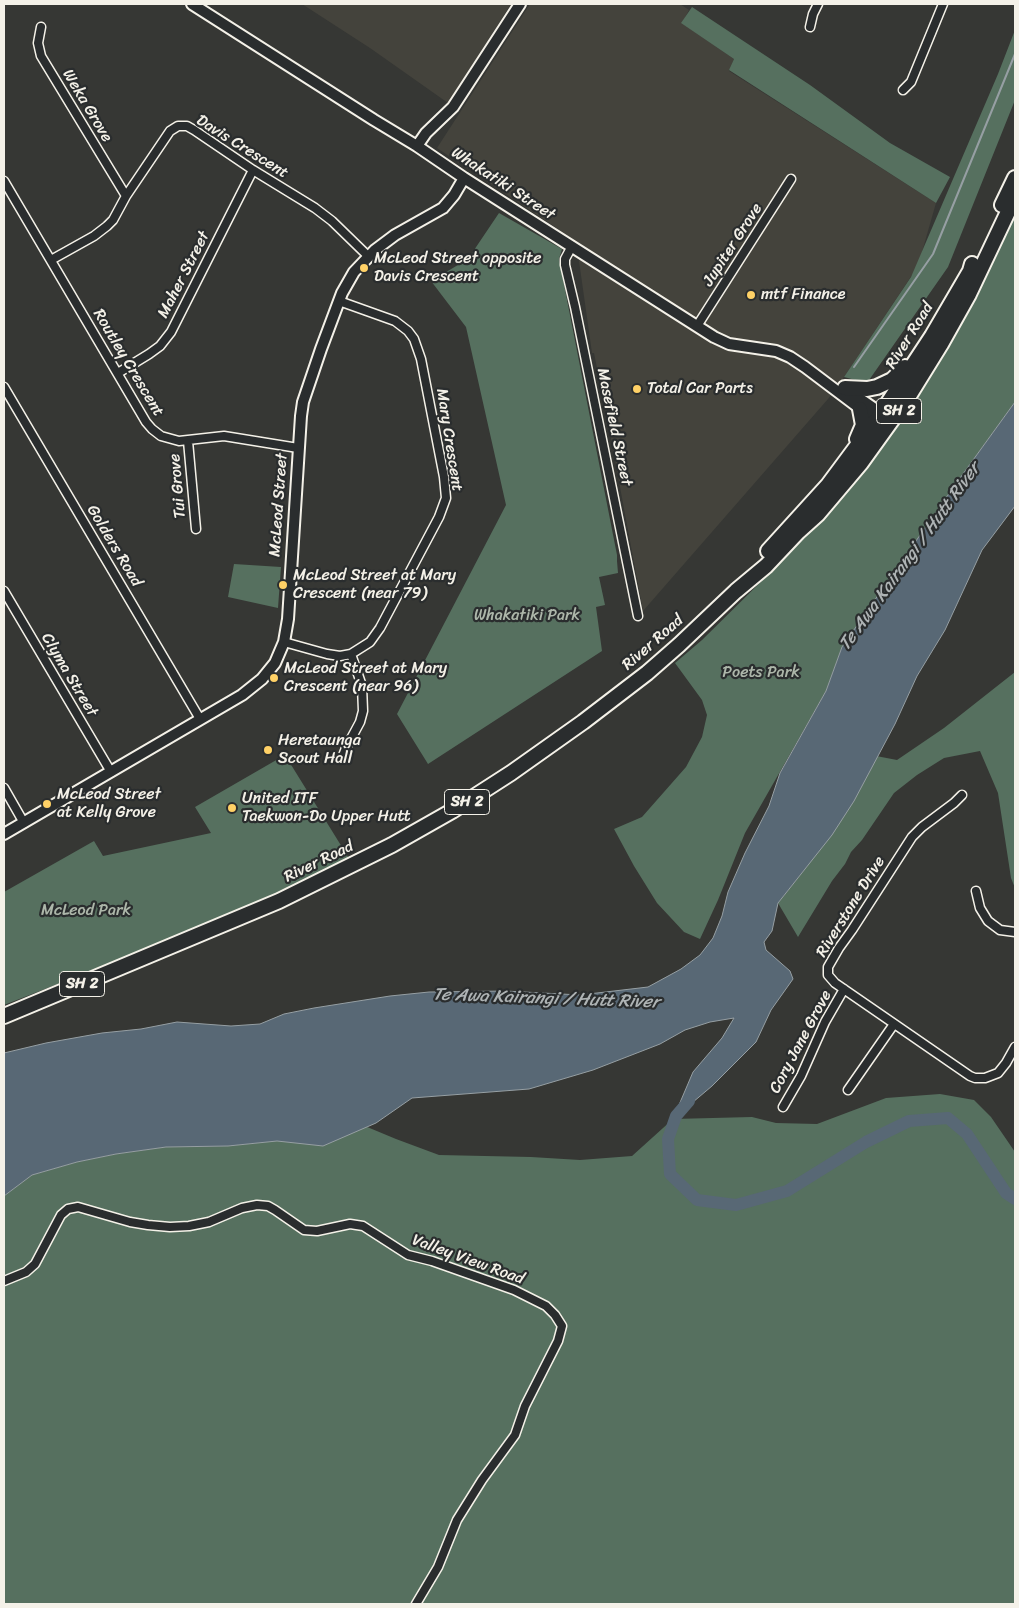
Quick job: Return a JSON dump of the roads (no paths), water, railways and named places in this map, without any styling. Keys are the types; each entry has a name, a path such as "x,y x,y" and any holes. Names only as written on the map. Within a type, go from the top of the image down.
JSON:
{"highway":[{"name":"River Road","path":"736,591 843,465 880,415 886,414 893,408 939,338 965,291 1015,178"},
{"name":"River Road","path":"4,1016 279,901 354,865 423,828 496,784 583,722 679,645 736,591 766,566 818,514 861,463 890,424 937,351 969,294 975,269 1015,197"},
{"path":"845,388 867,389 877,387 892,380 899,374 909,363 966,270 975,269"},
{"path":"811,502 816,492 855,443 861,432 863,424 860,409"},
{"path":"798,532 877,430 881,422 880,415"}],"street":[{"name":"Whakatiki Street","path":"192,4 725,343 776,351 790,357 870,416 880,415"},
{"path":"417,146 426,133 453,107 520,4"},
{"path":"810,27 818,4"},
{"path":"903,90 911,82 943,4"},
{"name":"Weka Grove","path":"41,28 38,43 41,56 126,196"},
{"name":"Davis Crescent","path":"51,260 94,236 113,220 126,196 170,131 178,126 187,126 194,130 253,170 315,208 332,221 368,256"},
{"name":"Maher Street","path":"118,373 160,346 170,332 253,170"},
{"name":"McLeod Street","path":"4,834 242,695 257,684 275,663 284,642 288,619 298,448 304,402 339,301 354,272 368,256 395,235 438,212 448,202 464,178"},
{"name":"Jupiter Grove","path":"697,326 791,179"},
{"name":"Routley Crescent","path":"4,182 146,422 152,429 161,436 171,440 188,441 224,436 298,448"},
{"name":"Masefield Street","path":"572,246 564,265 575,307 638,616"},
{"name":"Mary Crescent","path":"339,301 395,321 408,331 414,339 421,359 446,491 439,517 380,628 370,642 351,654"},
{"name":"Whakatiki Street","path":"805,367 845,388 875,409 880,415"},
{"name":"Golders Road","path":"4,386 200,719"},
{"name":"Tui Grove","path":"188,441 196,529"},
{"name":"Clyma Street","path":"4,591 111,772"},
{"path":"284,642 327,654 340,656 351,654 362,686 363,711 360,722 343,756"},
{"path":"4,788 24,823"},
{"name":"Riverstone Drive","path":"962,795 912,837 839,948 828,971 832,980 844,990 964,1073 975,1078 990,1077 998,1073 1015,1047"},
{"path":"976,891 980,908 988,921 1000,930 1015,932"},
{"name":"Cory Jane Grove","path":"783,1107 801,1076 818,1037 844,990"},
{"path":"848,1090 894,1024"},
{"name":"Valley View Road","path":"4,1281 26,1272 35,1264 61,1215 68,1209 78,1207 130,1222 170,1227 209,1222 242,1208 257,1205 268,1206 304,1230 317,1231 350,1224 363,1226 408,1255 432,1261 514,1290 546,1306 562,1326 558,1340 525,1406 515,1435 482,1480 457,1520 438,1567 416,1604"}],"water":[{"name":"Te Awa Kairangi / Hutt River","path":"1015,402 1015,506 982,550 945,630 917,676 895,724 854,801 832,835 778,903 772,931 764,942 766,950 790,971 793,979 771,1010 756,1042 712,1086 673,1119 693,1072 722,1038 734,1018 710,1022 685,1030 660,1044 593,1070 529,1089 412,1098 376,1123 323,1146 277,1141 228,1146 166,1147 116,1154 77,1162 32,1175 4,1196 4,1053 46,1043 177,1022 231,1026 260,1024 284,1014 314,1008 429,992 505,991 580,995 648,987 681,969 700,955 713,938 722,916 728,892 769,806 780,773 826,691 842,647"}],"waterway":[{"path":"854,367 933,254 1015,54"},
{"path":"689,1101 676,1116 668,1139 670,1174 697,1200 736,1205 787,1191 866,1142 909,1121 948,1118 967,1134 1006,1193 1015,1199"}],"place":[{"name":"McLeod Street opposite Davis Crescent","path":"364,268"},
{"name":"mtf Finance","path":"751,295"},
{"name":"Total Car Parts","path":"637,389"},
{"name":"McLeod Street at Mary Crescent (near 79)","path":"283,585"},
{"name":"McLeod Street at Mary Crescent (near 96)","path":"274,678"},
{"name":"Heretaunga Scout Hall","path":"268,750"},
{"name":"McLeod Street at Kelly Grove","path":"47,804"},
{"name":"United ITF Taekwon-Do Upper Hutt","path":"232,808"}],"park label":[{"name":"Whakatiki Park","path":"527,616"},
{"name":"Poets Park","path":"761,673"},
{"name":"McLeod Park","path":"86,911"}]}
